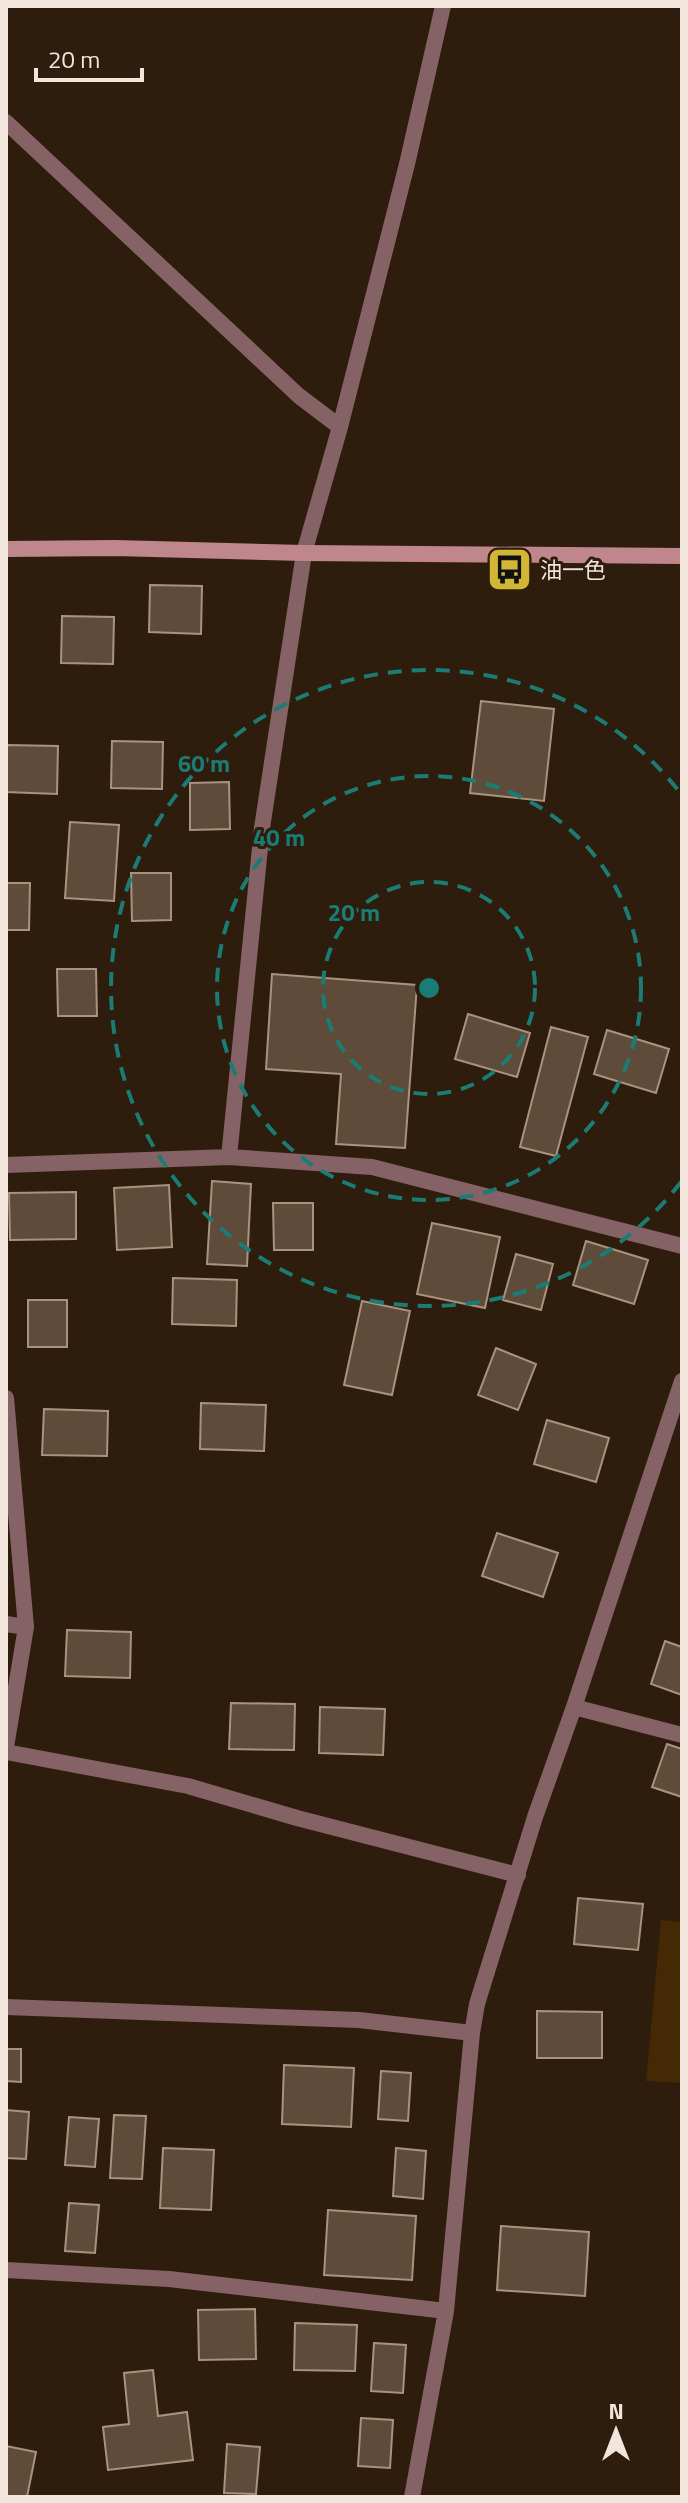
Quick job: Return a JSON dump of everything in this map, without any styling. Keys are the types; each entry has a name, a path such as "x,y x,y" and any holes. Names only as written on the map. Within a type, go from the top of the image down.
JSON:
{"street":[{"path":"229,1157 262,828 304,553 340,427 403,180 443,6"},
{"path":"6,122 299,396 340,427"},
{"path":"6,549 682,556"},
{"path":"6,1165 229,1157 372,1167 682,1246"},
{"path":"412,2497 446,2311 477,2004 535,1817 682,1381"},
{"path":"6,1398 26,1627 6,1749 188,1786 297,1818 518,1875"},
{"path":"6,1624 26,1627"},
{"path":"574,1707 682,1735"},
{"path":"6,2007 359,2020 472,2033"},
{"path":"6,2270 169,2279 446,2311"}],"shaded area":[{"path":"661,1920 682,1922 682,2083 646,2081"}],"building":[{"path":"150,585 202,586 201,634 149,632"},
{"path":"62,616 114,617 113,664 61,663"},
{"path":"481,701 554,709 544,801 470,793"},
{"path":"112,741 163,742 162,789 111,788"},
{"path":"7,745 58,746 57,794 6,792"},
{"path":"229,782 230,829 190,830 190,783"},
{"path":"70,822 119,825 114,901 65,898"},
{"path":"131,873 171,873 171,920 132,921"},
{"path":"6,883 30,883 29,930 6,930"},
{"path":"57,969 96,969 97,1016 58,1016"},
{"path":"272,974 417,985 405,1148 336,1144 341,1074 266,1069"},
{"path":"468,1014 530,1033 517,1077 455,1059"},
{"path":"551,1027 588,1037 556,1156 520,1147"},
{"path":"607,1030 669,1049 656,1093 594,1074"},
{"path":"212,1181 251,1184 247,1266 207,1264"},
{"path":"169,1185 172,1247 117,1250 114,1188"},
{"path":"76,1192 76,1239 10,1240 9,1193"},
{"path":"273,1203 313,1203 313,1250 274,1250"},
{"path":"432,1223 500,1237 485,1308 417,1294"},
{"path":"586,1241 648,1260 634,1304 573,1285"},
{"path":"516,1254 553,1264 541,1310 503,1300"},
{"path":"173,1278 237,1280 236,1326 172,1324"},
{"path":"28,1300 67,1300 67,1347 28,1347"},
{"path":"362,1301 410,1311 392,1395 344,1385"},
{"path":"496,1348 536,1364 518,1410 478,1395"},
{"path":"201,1403 266,1405 264,1451 200,1449"},
{"path":"44,1409 108,1411 107,1456 42,1455"},
{"path":"547,1420 609,1438 596,1482 534,1464"},
{"path":"497,1533 558,1553 543,1597 482,1576"},
{"path":"67,1630 131,1632 130,1678 65,1676"},
{"path":"665,1641 682,1647 682,1695 651,1684"},
{"path":"231,1703 295,1704 294,1750 229,1749"},
{"path":"320,1707 385,1709 383,1755 319,1753"},
{"path":"667,1744 682,1749 682,1797 652,1787"},
{"path":"578,1898 643,1904 638,1950 574,1944"},
{"path":"537,2011 602,2012 602,2058 537,2058"},
{"path":"6,2049 21,2049 21,2082 6,2081"},
{"path":"284,2065 354,2068 351,2127 282,2124"},
{"path":"381,2071 411,2073 408,2121 378,2119"},
{"path":"6,2110 29,2112 26,2159 6,2158"},
{"path":"114,2115 146,2116 142,2179 110,2178"},
{"path":"69,2117 99,2119 95,2167 65,2165"},
{"path":"163,2148 214,2150 211,2210 160,2208"},
{"path":"396,2148 426,2151 423,2199 393,2196"},
{"path":"69,2203 99,2205 95,2253 65,2251"},
{"path":"328,2210 416,2216 412,2280 324,2275"},
{"path":"501,2226 589,2232 585,2296 497,2290"},
{"path":"255,2309 256,2359 199,2360 198,2310"},
{"path":"295,2323 357,2325 355,2371 294,2370"},
{"path":"374,2343 406,2345 403,2393 371,2391"},
{"path":"153,2370 158,2416 187,2412 193,2460 108,2470 103,2427 129,2424 124,2373"},
{"path":"361,2418 393,2420 390,2468 358,2466"},
{"path":"227,2444 260,2447 256,2494 224,2493"},
{"path":"6,2446 36,2452 27,2497 6,2497"}],"place":[{"name":"油一色","path":"509,570"}]}
